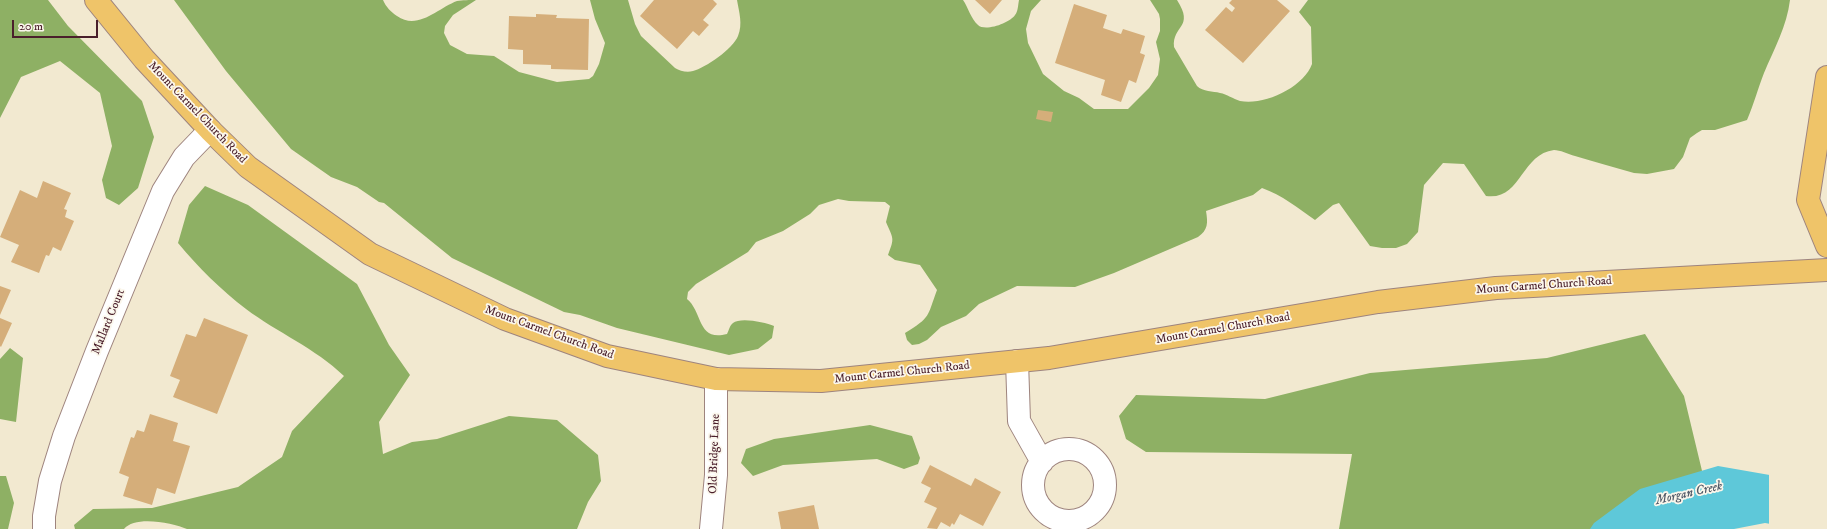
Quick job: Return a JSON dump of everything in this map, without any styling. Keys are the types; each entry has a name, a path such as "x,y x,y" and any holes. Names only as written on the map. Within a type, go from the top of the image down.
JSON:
{"main road":[{"name":"Mount Carmel Church Road","path":"96,0 144,59 210,130 248,167 370,254 437,288 505,319 607,356 716,379 821,381 1017,361 1134,344 1378,302 1496,288 1827,270"},
{"path":"1827,78 1808,200 1827,246"}],"street":[{"name":"Mallard Court","path":"44,529 44,516 50,481 64,436 97,351 163,191 184,157 210,130"},
{"path":"1017,361 1019,421 1042,462"},
{"name":"Old Bridge Lane","path":"711,529 716,475 716,379"}],"green space":[{"path":"0,0 48,0 68,26 142,101 154,137 138,188 119,205 106,198 102,180 112,146 100,93 60,61 21,77 0,118"},
{"path":"174,0 383,0 387,7 397,16 405,20 413,21 428,17 457,1 476,0 453,15 445,26 444,33 450,45 467,54 494,56 519,72 557,82 589,79 593,76 599,64 605,43 595,19 590,0 628,0 635,24 641,36 675,68 688,72 698,69 711,62 731,47 738,36 740,27 737,0 963,0 971,16 978,25 986,28 1003,24 1012,18 1017,12 1019,0 1041,0 1031,11 1026,29 1028,43 1043,74 1064,91 1079,98 1094,109 1128,109 1149,88 1158,75 1160,59 1156,42 1160,31 1160,19 1159,14 1150,0 1177,0 1182,9 1184,16 1182,26 1176,34 1174,47 1197,86 1199,88 1223,94 1240,101 1250,102 1271,98 1282,93 1301,80 1308,72 1312,64 1311,27 1299,12 1308,0 1790,0 1783,28 1764,73 1747,120 1715,130 1702,130 1697,133 1690,138 1683,157 1674,169 1647,174 1634,173 1554,150 1543,153 1534,160 1514,185 1507,191 1498,196 1486,196 1464,164 1443,163 1424,185 1418,232 1407,244 1396,248 1370,246 1339,203 1333,205 1315,220 1283,198 1262,188 1253,195 1206,211 1206,226 1204,232 1198,237 1114,273 1075,287 1017,286 979,304 966,316 941,327 927,340 919,344 912,345 907,340 905,333 920,323 927,316 937,290 920,265 895,260 888,255 892,245 892,235 886,222 890,206 885,202 849,201 838,199 819,205 810,214 783,231 756,242 748,252 696,284 688,292 687,299 696,311 705,330 710,334 727,334 732,324 741,320 765,323 774,326 772,338 758,349 729,355 617,328 580,315 564,312 452,258 384,203 379,202 357,187 331,177 291,149 226,71"},
{"path":"205,186 248,205 357,284 389,345 410,375 379,422 383,454 412,442 437,439 509,416 557,420 598,455 601,481 588,502 577,529 187,529 173,524 145,521 129,525 124,529 75,529 74,525 93,509 152,508 238,487 282,457 292,431 344,376 321,357 258,318 237,302 210,278 178,243 189,205"},
{"path":"1645,334 1684,396 1716,529 1339,529 1352,454 1146,452 1126,439 1119,416 1136,395 1265,399 1370,373 1547,358"},
{"path":"10,348 23,358 16,422 0,419 0,359"},
{"path":"870,425 912,436 920,458 918,464 904,469 877,459 783,465 753,476 741,463 746,449 774,439"},
{"path":"0,476 6,476 14,503 8,529 0,529"}],"water":[{"name":"Morgan Creek","path":"1718,466 1827,485 1827,529 1799,529 1765,523 1734,529 1590,529 1594,523 1640,489"}],"pier":[{"path":"1769,473 1827,483 1827,529 1787,529 1769,526"}],"building":[{"path":"654,0 713,0 717,4 703,20 709,25 699,36 693,31 677,49 640,16"},
{"path":"975,0 1002,0 990,14"},
{"path":"1232,0 1277,0 1290,11 1243,63 1205,30 1226,7 1232,12 1235,8 1229,3"},
{"path":"1074,4 1107,15 1103,28 1121,34 1123,29 1145,36 1140,53 1145,55 1136,83 1129,80 1121,102 1101,95 1105,80 1055,63"},
{"path":"536,14 557,15 556,18 589,19 588,70 551,69 551,65 523,64 523,50 508,49 509,16 536,17"},
{"path":"1038,110 1053,112 1051,122 1036,119"},
{"path":"43,181 71,193 64,209 67,210 65,217 74,221 61,251 53,247 49,256 46,255 39,273 11,262 19,245 0,237 20,190 37,198"},
{"path":"0,286 11,290 0,315"},
{"path":"0,318 12,323 1,347 0,346"},
{"path":"204,318 248,335 217,414 173,397 180,380 170,376 186,334 196,337"},
{"path":"150,414 178,423 173,441 190,446 175,494 157,488 152,505 123,496 129,477 119,473 131,437 134,438 137,430 144,432"},
{"path":"930,465 971,486 975,478 1001,492 983,526 960,514 954,525 952,523 950,527 941,522 937,529 927,528 937,508 924,502 931,488 921,483"},
{"path":"814,505 819,529 781,529 778,512"}]}
